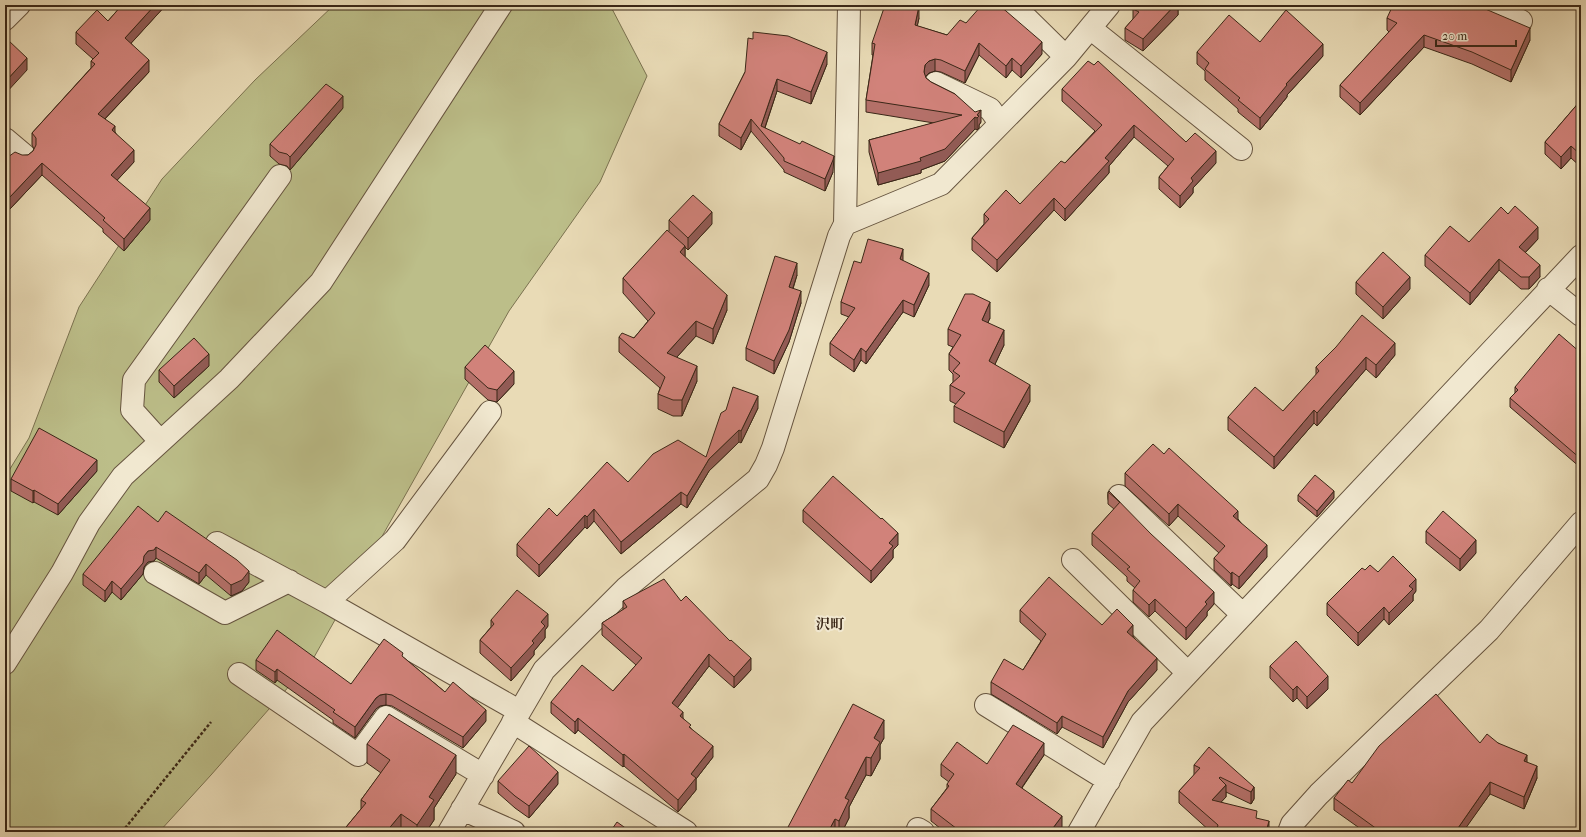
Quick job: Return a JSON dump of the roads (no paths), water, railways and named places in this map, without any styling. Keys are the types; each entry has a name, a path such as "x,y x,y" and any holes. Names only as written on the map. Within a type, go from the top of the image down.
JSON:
{"street":[{"path":"5,663 62,573 89,524 123,476 229,378 321,282 501,5"},
{"path":"449,832 544,670 626,588 758,479 766,465 773,448 839,236 845,224 849,5"},
{"path":"1013,5 1066,57"},
{"path":"845,224 941,184 1066,57 1109,5"},
{"path":"1483,5 1521,21"},
{"path":"1090,28 1240,149"},
{"path":"936,83 990,109 1000,123"},
{"path":"5,139 24,155"},
{"path":"160,441 132,410 134,380 280,176"},
{"path":"1079,832 1142,722 1548,289 1581,256"},
{"path":"1548,289 1581,315"},
{"path":"327,602 395,540 490,412"},
{"path":"1119,496 1243,615"},
{"path":"1289,832 1292,824 1319,794 1489,630 1581,523"},
{"path":"217,543 327,602 516,716 686,832"},
{"path":"1073,560 1188,673"},
{"path":"155,573 225,613 289,581"},
{"path":"239,674 358,755 386,717 482,774"},
{"path":"986,705 1109,781"},
{"path":"462,810 514,832"}],"district":[{"name":"沢町","path":"830,624"}]}
